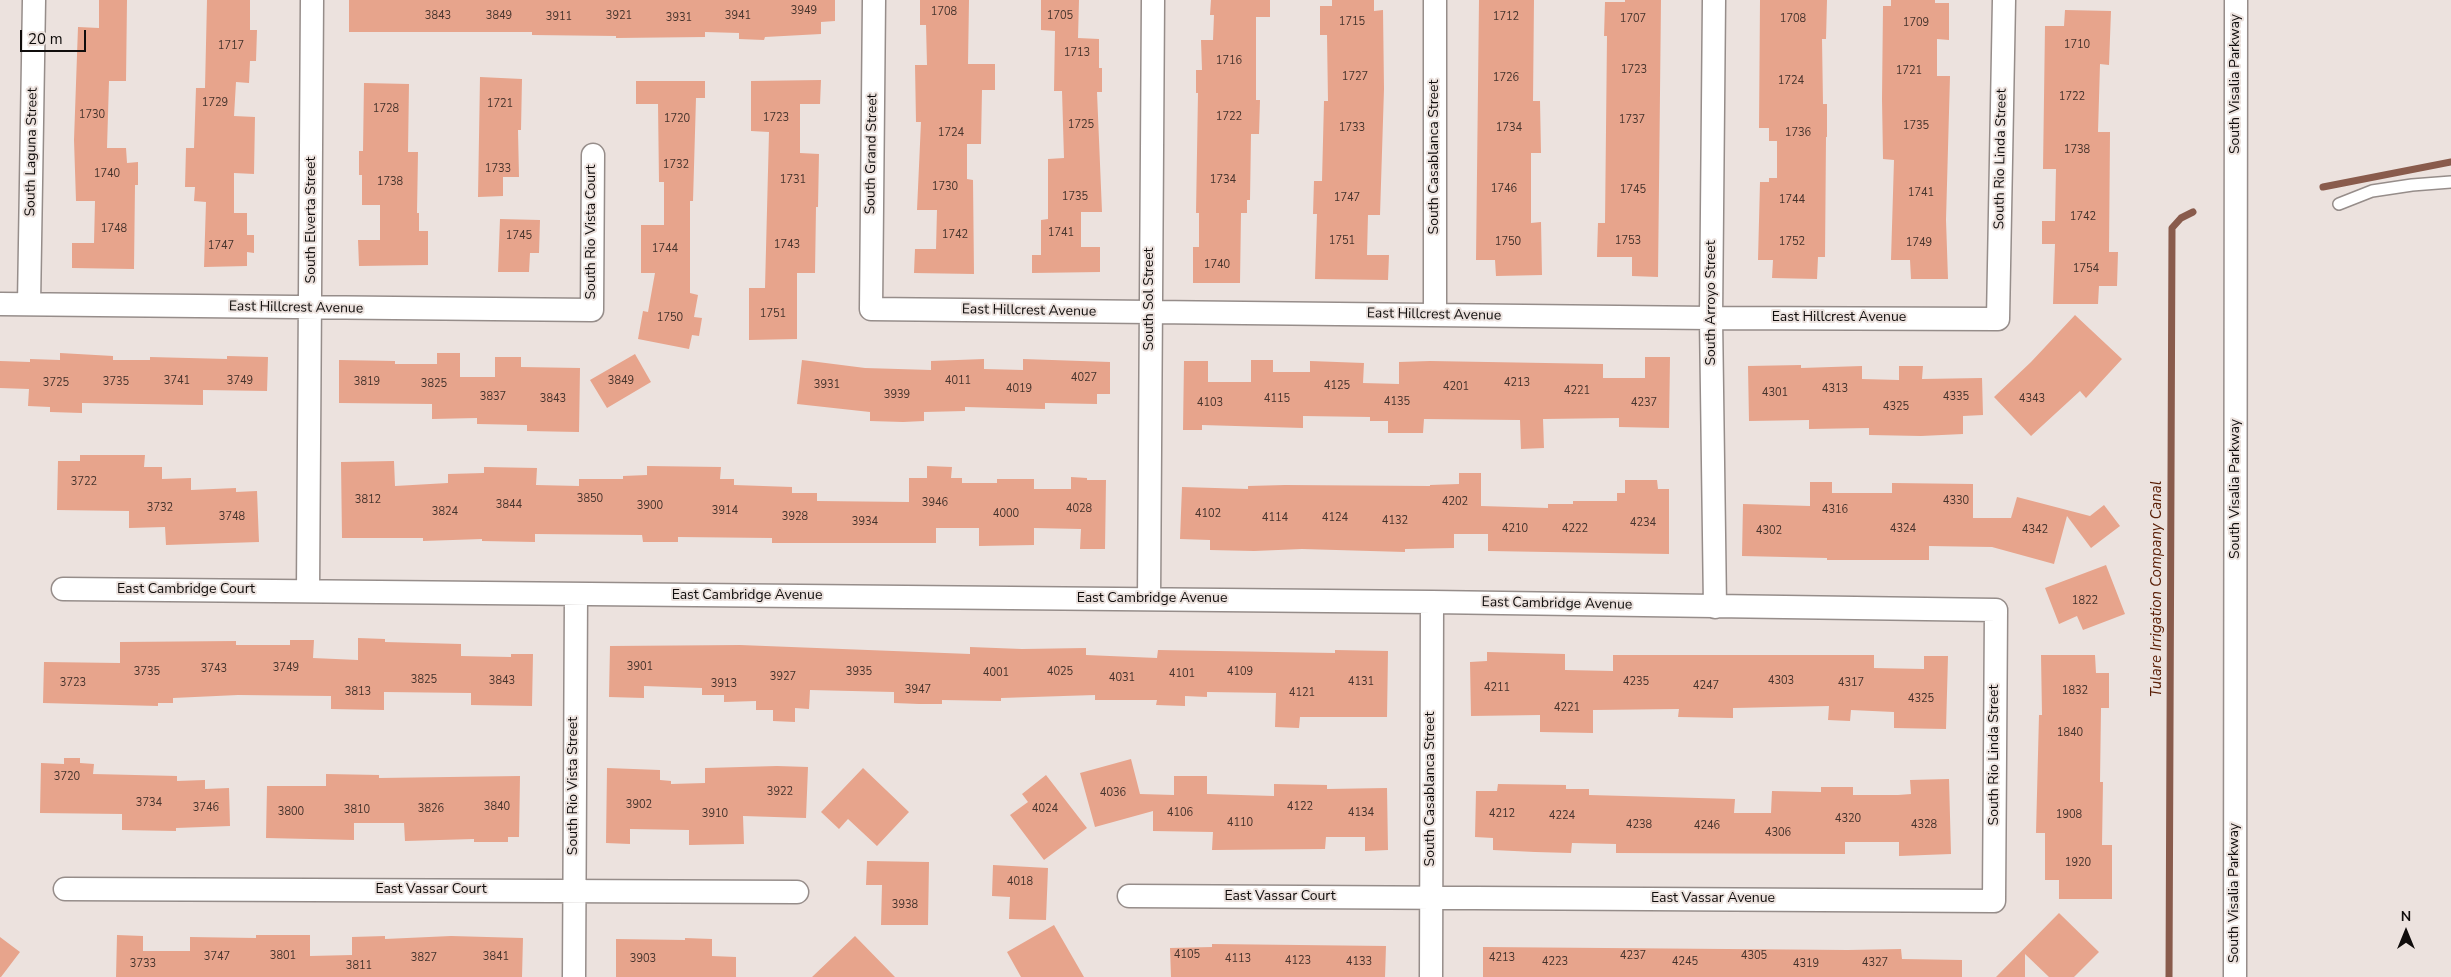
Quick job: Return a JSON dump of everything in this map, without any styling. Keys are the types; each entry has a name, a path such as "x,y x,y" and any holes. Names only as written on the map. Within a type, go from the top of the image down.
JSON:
{"street":[{"name":"South Laguna Street","path":"29,304 34,0"},
{"name":"South Elverta Street","path":"308,591 312,0"},
{"name":"South Grand Street","path":"871,309 874,0"},
{"name":"South Sol Street","path":"1149,599 1153,0"},
{"name":"South Casablanca Street","path":"1435,0 1435,314"},
{"name":"South Arroyo Street","path":"1714,0 1711,318 1715,607"},
{"name":"South Rio Linda Street","path":"1998,319 2004,0"},
{"name":"South Visalia Parkway","path":"2235,977 2236,0"},
{"name":"South Rio Vista Court","path":"592,310 593,155"},
{"name":"East Hillcrest Avenue","path":"0,304 592,310"},
{"name":"East Hillcrest Avenue","path":"871,309 1711,318 1998,319"},
{"name":"East Cambridge Court","path":"63,590 308,591"},
{"name":"East Cambridge Avenue","path":"308,591 1432,602 1996,610"},
{"name":"South Rio Vista Street","path":"574,977 576,594"},
{"name":"South Casablanca Street","path":"1431,977 1432,602"},
{"name":"South Rio Linda Street","path":"1994,901 1996,610"},
{"name":"East Vassar Court","path":"64,889 797,892"},
{"name":"East Vassar Court","path":"1129,896 1431,897"},
{"name":"East Vassar Avenue","path":"1431,897 1994,901"}],"lane":[{"path":"2339,204 2372,191 2451,182"}],"building":[{"path":"99,0 127,0 126,81 109,81 107,148 126,148 127,163 138,162 138,185 135,185 134,269 72,268 72,243 94,243 95,201 76,201 74,140 78,27 99,28"},
{"path":"207,0 250,0 250,30 257,30 256,61 250,61 249,83 236,82 234,116 255,117 254,174 234,173 234,213 247,213 247,235 254,235 254,253 247,252 247,266 204,267 206,202 194,201 195,187 185,187 186,148 194,148 196,88 205,88"},
{"path":"349,0 835,0 835,21 821,22 821,34 765,37 764,40 739,39 739,33 705,32 705,37 616,38 616,36 532,35 532,32 349,32"},
{"path":"920,0 969,0 968,64 995,64 995,90 982,90 981,144 967,144 967,179 973,180 974,274 914,273 915,249 936,249 937,210 917,210 921,122 916,122 915,65 927,65 926,25 920,25"},
{"path":"1041,0 1079,0 1078,38 1099,39 1099,68 1102,68 1102,92 1097,92 1102,212 1081,212 1081,247 1100,247 1100,272 1032,273 1032,255 1041,255 1041,220 1048,219 1048,159 1064,158 1062,91 1054,91 1055,31 1041,30"},
{"path":"1211,0 1270,0 1270,17 1256,17 1256,100 1260,100 1259,134 1251,134 1250,200 1247,200 1247,213 1241,213 1240,283 1193,283 1193,247 1199,247 1199,213 1196,213 1198,93 1196,93 1196,70 1202,70 1201,40 1213,40 1214,15 1210,15"},
{"path":"1332,0 1374,0 1374,11 1383,10 1384,89 1380,215 1368,215 1367,255 1389,255 1388,280 1315,279 1317,214 1313,214 1314,181 1322,181 1324,101 1328,101 1327,35 1320,35 1320,6 1332,6"},
{"path":"1479,0 1534,0 1533,101 1540,101 1541,153 1531,153 1531,223 1541,222 1542,275 1496,276 1495,260 1476,260"},
{"path":"1625,0 1661,0 1658,277 1632,276 1632,257 1597,257 1598,223 1605,223 1607,36 1604,36 1605,2 1625,2"},
{"path":"1760,0 1827,0 1826,39 1822,39 1823,104 1827,104 1825,257 1818,257 1817,279 1772,278 1773,260 1758,260 1760,182 1769,182 1769,178 1777,178 1777,141 1769,141 1769,128 1759,128"},
{"path":"1891,0 1935,0 1935,3 1949,3 1949,40 1937,39 1937,76 1950,76 1946,220 1948,279 1911,279 1910,260 1891,260 1894,160 1883,159 1882,99 1883,6 1891,6"},
{"path":"2065,10 2111,11 2109,65 2100,64 2098,132 2110,132 2109,252 2118,252 2117,286 2099,286 2098,304 2053,304 2055,244 2042,244 2042,221 2055,221 2056,169 2043,169 2045,26 2064,26"},
{"path":"480,77 522,79 521,130 518,130 519,177 503,177 503,196 478,197"},
{"path":"821,80 820,104 800,104 800,153 819,154 815,273 797,273 797,339 749,340 749,288 765,288 769,132 751,131 751,81"},
{"path":"636,81 705,81 705,98 696,98 693,201 690,201 690,293 698,295 694,317 702,318 699,336 692,335 689,349 638,339 643,311 648,312 655,273 641,273 641,225 664,225 664,182 659,182 658,104 636,104"},
{"path":"364,83 409,84 408,152 418,152 417,213 419,213 419,231 428,231 428,265 359,266 358,240 380,240 380,205 362,205 362,175 359,175 359,151 363,151"},
{"path":"500,219 540,220 539,253 530,253 529,272 498,272"},
{"path":"2075,315 2122,359 2086,398 2080,391 2031,436 1994,397 2031,362"},
{"path":"60,353 113,356 113,360 150,360 150,357 227,359 227,356 268,357 267,391 203,390 203,405 82,403 82,413 50,412 50,407 28,406 29,389 0,388 0,361 60,360"},
{"path":"437,353 460,353 460,377 495,377 495,357 521,357 521,367 580,368 579,432 527,431 527,425 477,424 477,418 432,419 432,404 339,403 339,360 395,361 395,364 437,364"},
{"path":"635,354 651,382 607,408 590,380"},
{"path":"1645,357 1670,357 1669,428 1619,427 1619,418 1543,419 1544,448 1521,449 1520,420 1424,419 1423,433 1388,433 1388,421 1370,421 1370,417 1303,416 1303,428 1202,425 1202,430 1183,430 1184,361 1208,361 1208,382 1251,382 1251,360 1273,360 1273,372 1310,372 1310,361 1364,363 1363,383 1399,384 1399,362 1603,364 1603,378 1645,378"},
{"path":"984,359 984,369 1023,370 1023,359 1110,362 1110,394 1097,394 1097,404 1045,403 1045,409 965,407 965,411 924,412 924,421 903,422 870,421 870,412 797,404 802,360 865,368 931,370 931,361"},
{"path":"1801,365 1801,368 1862,366 1862,379 1899,380 1899,366 1923,366 1922,379 1982,378 1983,415 1963,416 1963,434 1921,436 1869,435 1869,428 1809,429 1809,420 1749,421 1748,366"},
{"path":"80,455 145,455 144,467 162,467 162,479 191,478 191,490 236,488 236,492 257,491 259,542 166,545 165,527 129,528 129,511 57,510 58,461 80,461"},
{"path":"394,461 395,486 448,483 448,474 484,473 484,467 537,468 536,485 579,486 579,479 623,479 623,476 647,475 647,466 721,467 720,479 734,479 734,485 792,487 792,493 817,493 817,501 909,502 909,478 927,478 927,466 952,467 951,478 962,478 962,483 997,483 997,479 1034,479 1034,489 1071,489 1071,477 1087,478 1087,480 1106,480 1105,549 1080,549 1081,529 1034,528 1034,545 979,546 979,528 936,528 936,543 772,543 772,538 678,537 678,542 643,542 642,535 535,534 535,542 482,541 482,539 423,541 423,538 342,538 341,462"},
{"path":"1459,473 1481,473 1481,506 1548,508 1548,504 1573,504 1573,501 1617,501 1617,493 1625,493 1625,480 1657,480 1658,489 1669,489 1669,554 1488,551 1488,534 1454,534 1454,548 1405,549 1405,552 1302,549 1210,550 1210,540 1180,539 1182,487 1248,489 1248,486 1285,485 1430,486 1459,484"},
{"path":"1810,482 1832,482 1832,493 1892,493 1892,483 1973,484 1973,518 2011,518 2017,497 2090,516 2104,505 2120,526 2091,548 2067,516 2054,564 1992,547 1929,546 1929,560 1827,560 1827,558 1742,556 1743,504 1810,506"},
{"path":"2106,565 2125,614 2083,630 2077,616 2059,624 2045,588"},
{"path":"358,638 385,639 385,642 461,644 461,656 511,657 511,654 533,654 532,706 471,705 471,693 384,692 384,710 331,709 331,696 238,695 173,698 173,703 158,703 158,706 43,703 44,662 120,663 120,642 236,641 236,645 290,645 290,640 314,640 313,658 358,660"},
{"path":"740,645 970,654 970,647 1022,649 1086,648 1086,655 1157,658 1158,650 1335,653 1335,650 1388,651 1387,717 1300,717 1299,728 1275,727 1276,693 1207,692 1207,697 1185,696 1185,706 1156,705 1157,700 1095,700 1095,695 1001,698 1001,701 942,700 942,704 894,703 894,692 810,690 809,709 795,708 795,722 773,721 773,710 756,710 756,701 724,702 724,695 702,695 702,688 644,686 644,698 609,697 610,646"},
{"path":"1487,652 1565,654 1565,670 1613,671 1613,655 1874,655 1874,668 1924,669 1924,656 1948,656 1946,729 1894,728 1894,712 1851,710 1850,721 1828,720 1829,706 1733,708 1733,718 1678,717 1679,709 1593,710 1593,733 1540,732 1540,715 1471,716 1470,662 1487,661"},
{"path":"2041,655 2095,655 2096,673 2109,673 2109,708 2101,708 2100,782 2103,782 2102,845 2112,845 2112,899 2059,899 2059,880 2045,880 2045,833 2036,833 2039,715 2042,715"},
{"path":"64,758 80,758 80,763 94,764 93,774 177,776 177,781 205,780 205,789 229,788 230,826 176,828 176,831 122,830 122,814 40,813 41,763 64,764"},
{"path":"1131,759 1140,794 1174,795 1174,776 1207,776 1207,794 1274,796 1274,784 1327,785 1327,789 1387,788 1388,850 1365,851 1365,837 1326,837 1325,849 1212,850 1213,832 1153,831 1153,811 1095,827 1080,773"},
{"path":"808,767 806,818 743,816 744,844 689,845 689,830 630,829 630,844 606,843 607,768 660,770 660,780 671,781 671,784 705,783 705,768"},
{"path":"863,768 909,812 877,846 848,819 839,829 821,812"},
{"path":"326,774 379,775 379,778 520,776 519,837 508,837 508,842 474,842 474,839 405,841 404,823 354,823 354,840 266,838 267,786 326,786"},
{"path":"1046,775 1087,828 1044,860 1010,815 1028,802 1022,794"},
{"path":"1949,779 1951,854 1899,856 1899,842 1845,842 1845,854 1616,853 1616,844 1572,843 1571,853 1535,852 1493,850 1493,838 1475,837 1476,791 1497,791 1498,784 1566,785 1566,789 1589,789 1589,795 1735,799 1734,813 1771,813 1772,791 1821,792 1821,787 1853,787 1853,795 1898,795 1911,794 1910,780"},
{"path":"867,861 929,862 928,925 881,925 882,885 866,885"},
{"path":"993,865 1048,868 1046,920 1009,919 1010,897 992,896"},
{"path":"2059,913 2099,952 2074,977 2049,977 2025,954 2025,977 1996,977"},
{"path":"1054,925 1084,977 1021,977 1007,952"},
{"path":"117,935 143,936 143,951 190,951 190,937 256,938 256,935 310,935 310,956 352,955 352,937 385,936 385,939 451,936 523,938 522,977 116,977"},
{"path":"855,936 895,977 812,977"},
{"path":"0,937 20,952 1,977 0,977"},
{"path":"685,938 712,939 712,956 736,957 736,977 616,977 616,939 685,940"},
{"path":"1212,944 1386,946 1385,977 1171,977 1170,948 1212,947"},
{"path":"1483,947 1901,949 1902,959 1962,960 1962,977 1483,977"}],"waterway":[{"name":"Tulare Irrigation Company Canal","path":"2323,187 2451,162"},
{"name":"Tulare Irrigation Company Canal","path":"2169,977 2172,228 2181,218 2193,212"}]}
